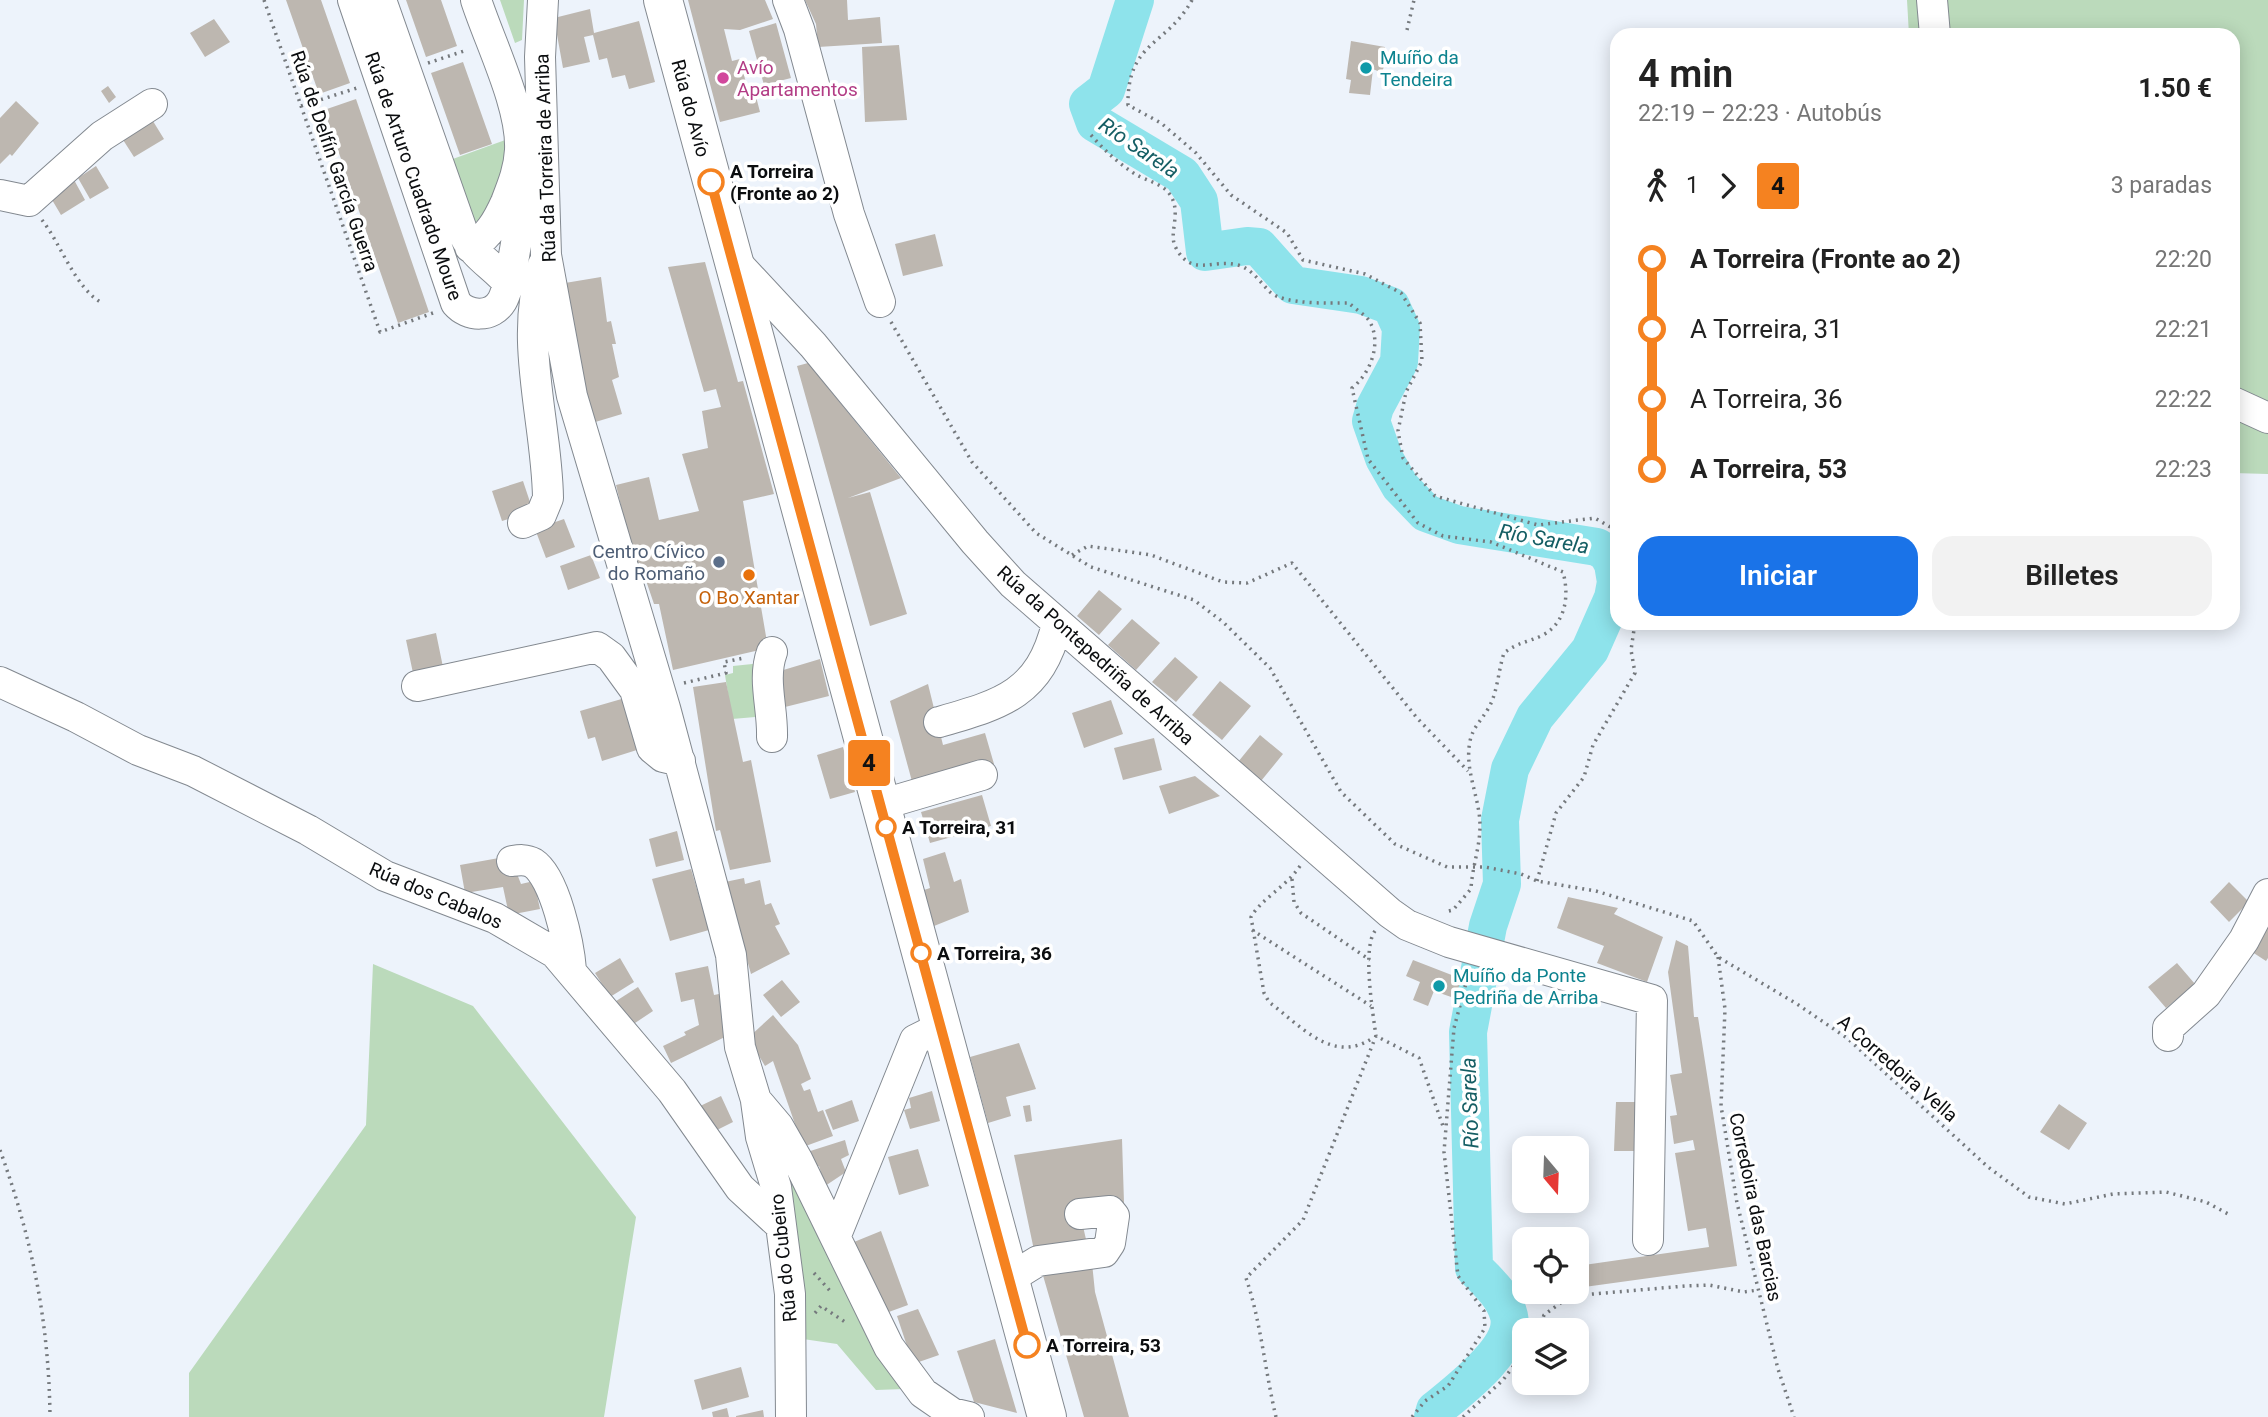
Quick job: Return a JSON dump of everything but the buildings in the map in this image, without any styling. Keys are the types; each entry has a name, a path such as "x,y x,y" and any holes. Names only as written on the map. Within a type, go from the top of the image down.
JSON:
{"main road":[{"name":"Rúa do Avío","path":"663,0 1047,1417"}],"street":[{"name":"Rúa de Arturo Cuadrado Moure","path":"353,0 447,307 471,313 491,311 502,302 509,284 470,247 381,0"},
{"path":"476,0 506,85 533,125 509,284"},
{"name":"Rúa da Torreira de Arriba","path":"543,0 533,125 546,255 572,396 680,761 731,955 740,1047 756,1100 778,1126 836,1235 889,1347 912,1380 936,1404 969,1417"},
{"path":"788,0 803,42 849,214 880,302"},
{"path":"1932,0 1934,28"},
{"path":"506,85 540,57"},
{"path":"0,195 29,201 102,136 152,104"},
{"path":"470,247 486,235 502,210 517,175 520,148 533,125"},
{"path":"523,523 541,515 548,498 535,365 534,292 546,255"},
{"name":"Rúa da Pontepedriña de Arriba","path":"731,257 813,345 993,564 1057,624 1398,919 1449,943 1652,1000 1648,1240"},
{"path":"2240,405 2268,418"},
{"path":"939,723 994,705 1026,687 1045,662 1057,624"},
{"path":"417,686 597,647 611,657 635,690 652,748 663,757 680,761"},
{"path":"760,655 767,667 773,718 772,737"},
{"name":"Rúa dos Cabalos","path":"0,682 76,717 138,750 193,771 308,830 385,876 495,918 555,953 672,1091 740,1188 779,1224"},
{"path":"880,805 982,775"},
{"path":"512,861 527,860 536,864 542,874 565,931 571,970"},
{"path":"2168,1036 2168,1028 2206,994 2244,940 2268,894"},
{"path":"836,1235 915,1040 941,1027"},
{"name":"Rúa do Cubeiro","path":"756,1100 761,1137 776,1186 790,1294 791,1417"},
{"path":"1009,1279 1038,1261 1104,1252 1110,1243 1114,1216 1110,1211 1080,1214"}],"path":[{"name":"Rúa de Delfín García Guerra","path":"264,0 380,332 447,307"},
{"path":"1192,0 1164,34 1138,56 1128,84 1128,104 1161,123 1196,153 1231,195 1287,233 1303,260 1365,274 1401,293 1420,323 1422,361 1406,392 1398,431 1403,458 1435,496 1474,509 1538,525 1595,518 1610,527"},
{"path":"1407,30 1414,0"},
{"path":"432,62 473,48"},
{"path":"301,106 365,85"},
{"path":"1091,135 1109,155 1166,190 1175,204 1174,246 1184,259 1200,268 1223,263 1240,265 1258,278 1272,294 1322,304 1349,303 1370,322 1375,343 1371,365 1352,388 1368,459 1418,523 1443,536 1491,542 1563,572 1567,589 1559,620 1544,635 1519,642 1504,653 1492,699 1472,734 1469,773 1480,826 1472,867 1471,890 1453,910 1398,919 1372,935 1370,960 1376,1036 1303,1220 1246,1278 1256,1306 1263,1360 1276,1417"},
{"path":"29,201 80,280 94,299 102,303"},
{"name":"A Corredoira Vella","path":"880,302 972,462 1036,533 1091,568 1194,600 1223,622 1270,668 1341,792 1395,844 1447,867 1485,867 1521,874 1537,881 1596,891 1693,921 1718,957 1797,1004 1847,1038 1988,1167 2029,1197 2065,1204 2113,1194 2166,1192 2206,1202 2230,1215"},
{"path":"1072,555 1088,546 1151,555 1223,582 1247,583 1292,563 1417,718 1469,773"},
{"path":"1537,881 1556,813 1584,776 1593,745 1635,673 1631,650 1634,630"},
{"path":"690,682 726,673 724,662 760,655"},
{"path":"1313,846 1292,879 1256,908 1251,917 1260,984 1269,1002 1322,1042 1333,1046 1358,1048 1376,1036"},
{"path":"1292,879 1294,902 1301,912 1370,960"},
{"path":"1252,930 1372,1006"},
{"name":"Corredoira das Barcias","path":"1718,957 1725,1009 1721,1106 1737,1203 1778,1369 1794,1417"},
{"path":"1412,1417 1425,1401 1448,1386 1485,1328 1484,1311 1458,1276 1447,1194 1444,1130 1454,1028 1466,986"},
{"path":"1376,1036 1419,1058 1444,1130"},
{"path":"0,1150 24,1216 39,1279 50,1417"},
{"path":"813,1272 830,1289 836,1300"},
{"path":"1543,1318 1570,1296 1709,1285 1744,1293 1758,1290"},
{"path":"812,1317 821,1306 847,1323"},
{"path":"842,1312 854,1332"},
{"path":"1463,1417 1503,1380 1512,1368"}],"green space":[{"path":"500,0 524,0 522,40 515,43"},
{"path":"1907,0 2268,0 2268,474 2240,473 2240,28 1909,28"},
{"path":"508,139 511,150 485,217 475,222 450,160"},
{"path":"762,663 768,716 732,719 725,675 733,673 733,666"},
{"path":"373,964 473,1006 636,1217 604,1417 189,1417 189,1373 366,1125"},
{"path":"779,1143 870,1344 904,1389 876,1390 837,1344 803,1339"}],"waterway":[{"name":"Río Sarela","path":"1135,0 1106,90 1088,104 1095,123 1182,175 1199,201 1205,252 1247,246 1259,247 1293,285 1361,295 1391,306 1401,328 1399,362 1375,407 1371,421 1384,458 1400,486 1426,513 1459,525 1597,547 1607,553 1610,558"},
{"name":"Río Sarela","path":"1433,1417 1435,1410 1483,1368 1503,1342 1509,1328 1509,1316 1503,1302 1474,1268 1468,1032 1488,926 1502,884 1500,820 1510,769 1535,717 1590,650 1610,605"}],"bus line":[{"name":"4","path":"711,182 1027,1345"}],"place":[{"name":"Muíño da Tendeira","path":"1366,68"},
{"name":"Avío Apartamentos","path":"723,78"},
{"name":"A Torreira (Fronte ao 2)","path":"711,182"},
{"name":"Centro Cívico do Romaño","path":"719,562"},
{"name":"O Bo Xantar","path":"749,575"},
{"name":"A Torreira, 31","path":"886,827"},
{"name":"A Torreira, 36","path":"921,953"},
{"name":"Muíño da Ponte Pedriña de Arriba","path":"1439,986"},
{"name":"A Torreira, 53","path":"1027,1345"}]}
